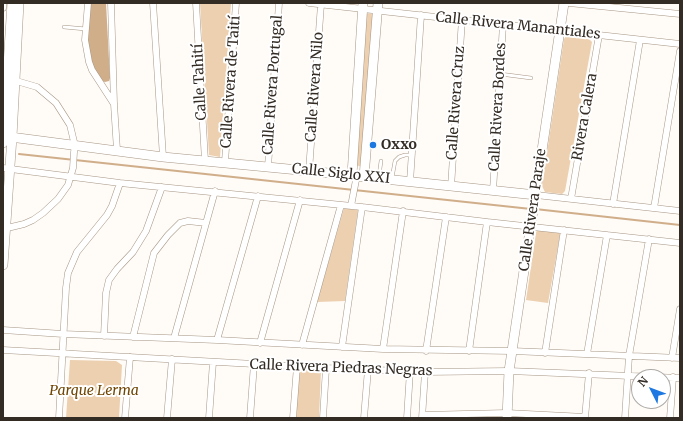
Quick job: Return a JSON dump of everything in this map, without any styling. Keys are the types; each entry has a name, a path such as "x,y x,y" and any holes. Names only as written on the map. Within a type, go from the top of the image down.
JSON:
{"street":[{"path":"3,3 3,8"},
{"path":"3,265 6,137 12,3"},
{"path":"8,79 19,3"},
{"path":"88,3 86,46 89,62 92,70 114,104"},
{"path":"111,3 114,104 118,150"},
{"path":"153,3 163,157"},
{"name":"Calle Tahití","path":"196,3 205,161"},
{"name":"Calle Rivera de Taití","path":"225,162 236,3"},
{"name":"Calle Rivera Portugal","path":"268,167 279,3"},
{"name":"Calle Rivera Manantiales","path":"309,3 378,7 420,15 680,44"},
{"name":"Calle Rivera Paraje","path":"507,416 509,371 564,3"},
{"name":"Calle Rivera Manantiales","path":"569,3 680,14"},
{"name":"Calle Rivera Nilo","path":"309,171 321,4"},
{"path":"357,178 363,6"},
{"path":"351,206 357,178 378,7"},
{"path":"410,182 420,15"},
{"name":"Calle Rivera Cruz","path":"451,187 462,19"},
{"name":"Calle Rivera Bordes","path":"493,191 503,24"},
{"name":"Rivera Calera","path":"571,199 599,35"},
{"path":"613,204 640,40"},
{"path":"654,208 680,51"},
{"path":"4,229 24,224 43,213 64,191 68,185 73,168 74,149 70,125 56,103 36,87 8,79"},
{"path":"3,143 6,137"},
{"name":"Calle Siglo XXI","path":"6,137 74,149 118,150 163,157 225,162 357,178 379,178 493,191 535,199 571,199 680,211"},
{"path":"6,169 162,187 300,200 487,222 532,223 564,230 680,243"},
{"path":"59,418 66,288 71,263 77,252 107,215 112,206 120,182"},
{"path":"104,336 106,293 109,280 132,252 146,231 162,187"},
{"path":"174,338 215,191"},
{"path":"217,340 258,196"},
{"path":"260,343 300,200"},
{"path":"302,345 341,205"},
{"path":"342,348 362,207"},
{"path":"383,349 403,212"},
{"path":"426,351 446,217"},
{"path":"133,337 154,253 168,235 180,223 188,221 206,223"},
{"path":"469,351 487,222"},
{"path":"545,353 564,230"},
{"path":"587,354 607,235"},
{"path":"625,418 629,356 649,239"},
{"path":"672,358 680,309"},
{"name":"Calle Rivera Piedras Negras","path":"3,330 104,336 217,340 342,348 426,351 512,351 680,358"},
{"name":"Calle Rivera Piedras Negras","path":"3,350 326,368 426,372 509,371 589,373 680,378"},
{"path":"125,418 130,357"},
{"path":"167,418 172,359"},
{"path":"210,418 213,362"},
{"path":"250,418 254,364"},
{"path":"293,418 297,366"},
{"path":"323,418 326,368"},
{"path":"364,418 368,369"},
{"path":"407,418 410,371"},
{"path":"426,372 422,416 585,418 589,373"},
{"path":"670,418 673,378"}],"lane":[{"path":"64,27 86,29"},
{"path":"500,74 531,78"},
{"path":"392,180 395,162 399,158 406,155 411,156"},
{"path":"379,178 381,161"}],"green space":[{"path":"200,3 231,3 220,157 209,155"},
{"path":"365,13 374,14 362,167 356,165"},
{"path":"567,35 588,38 592,42 565,191 562,194 545,192 542,186 564,39"},
{"path":"344,208 358,210 345,301 317,302"},
{"path":"537,230 559,232 560,235 548,303 526,300"},
{"name":"Parque Lerma","path":"70,360 116,361 122,365 119,418 66,418"},
{"path":"298,369 321,370 319,418 296,418"}],"shaded area":[{"path":"90,3 106,3 110,78 109,81 105,82 102,81 95,70 87,42"}],"waterway":[{"path":"19,154 531,209"},
{"path":"535,209 680,225"}],"place":[{"name":"Oxxo","path":"373,145"}]}
